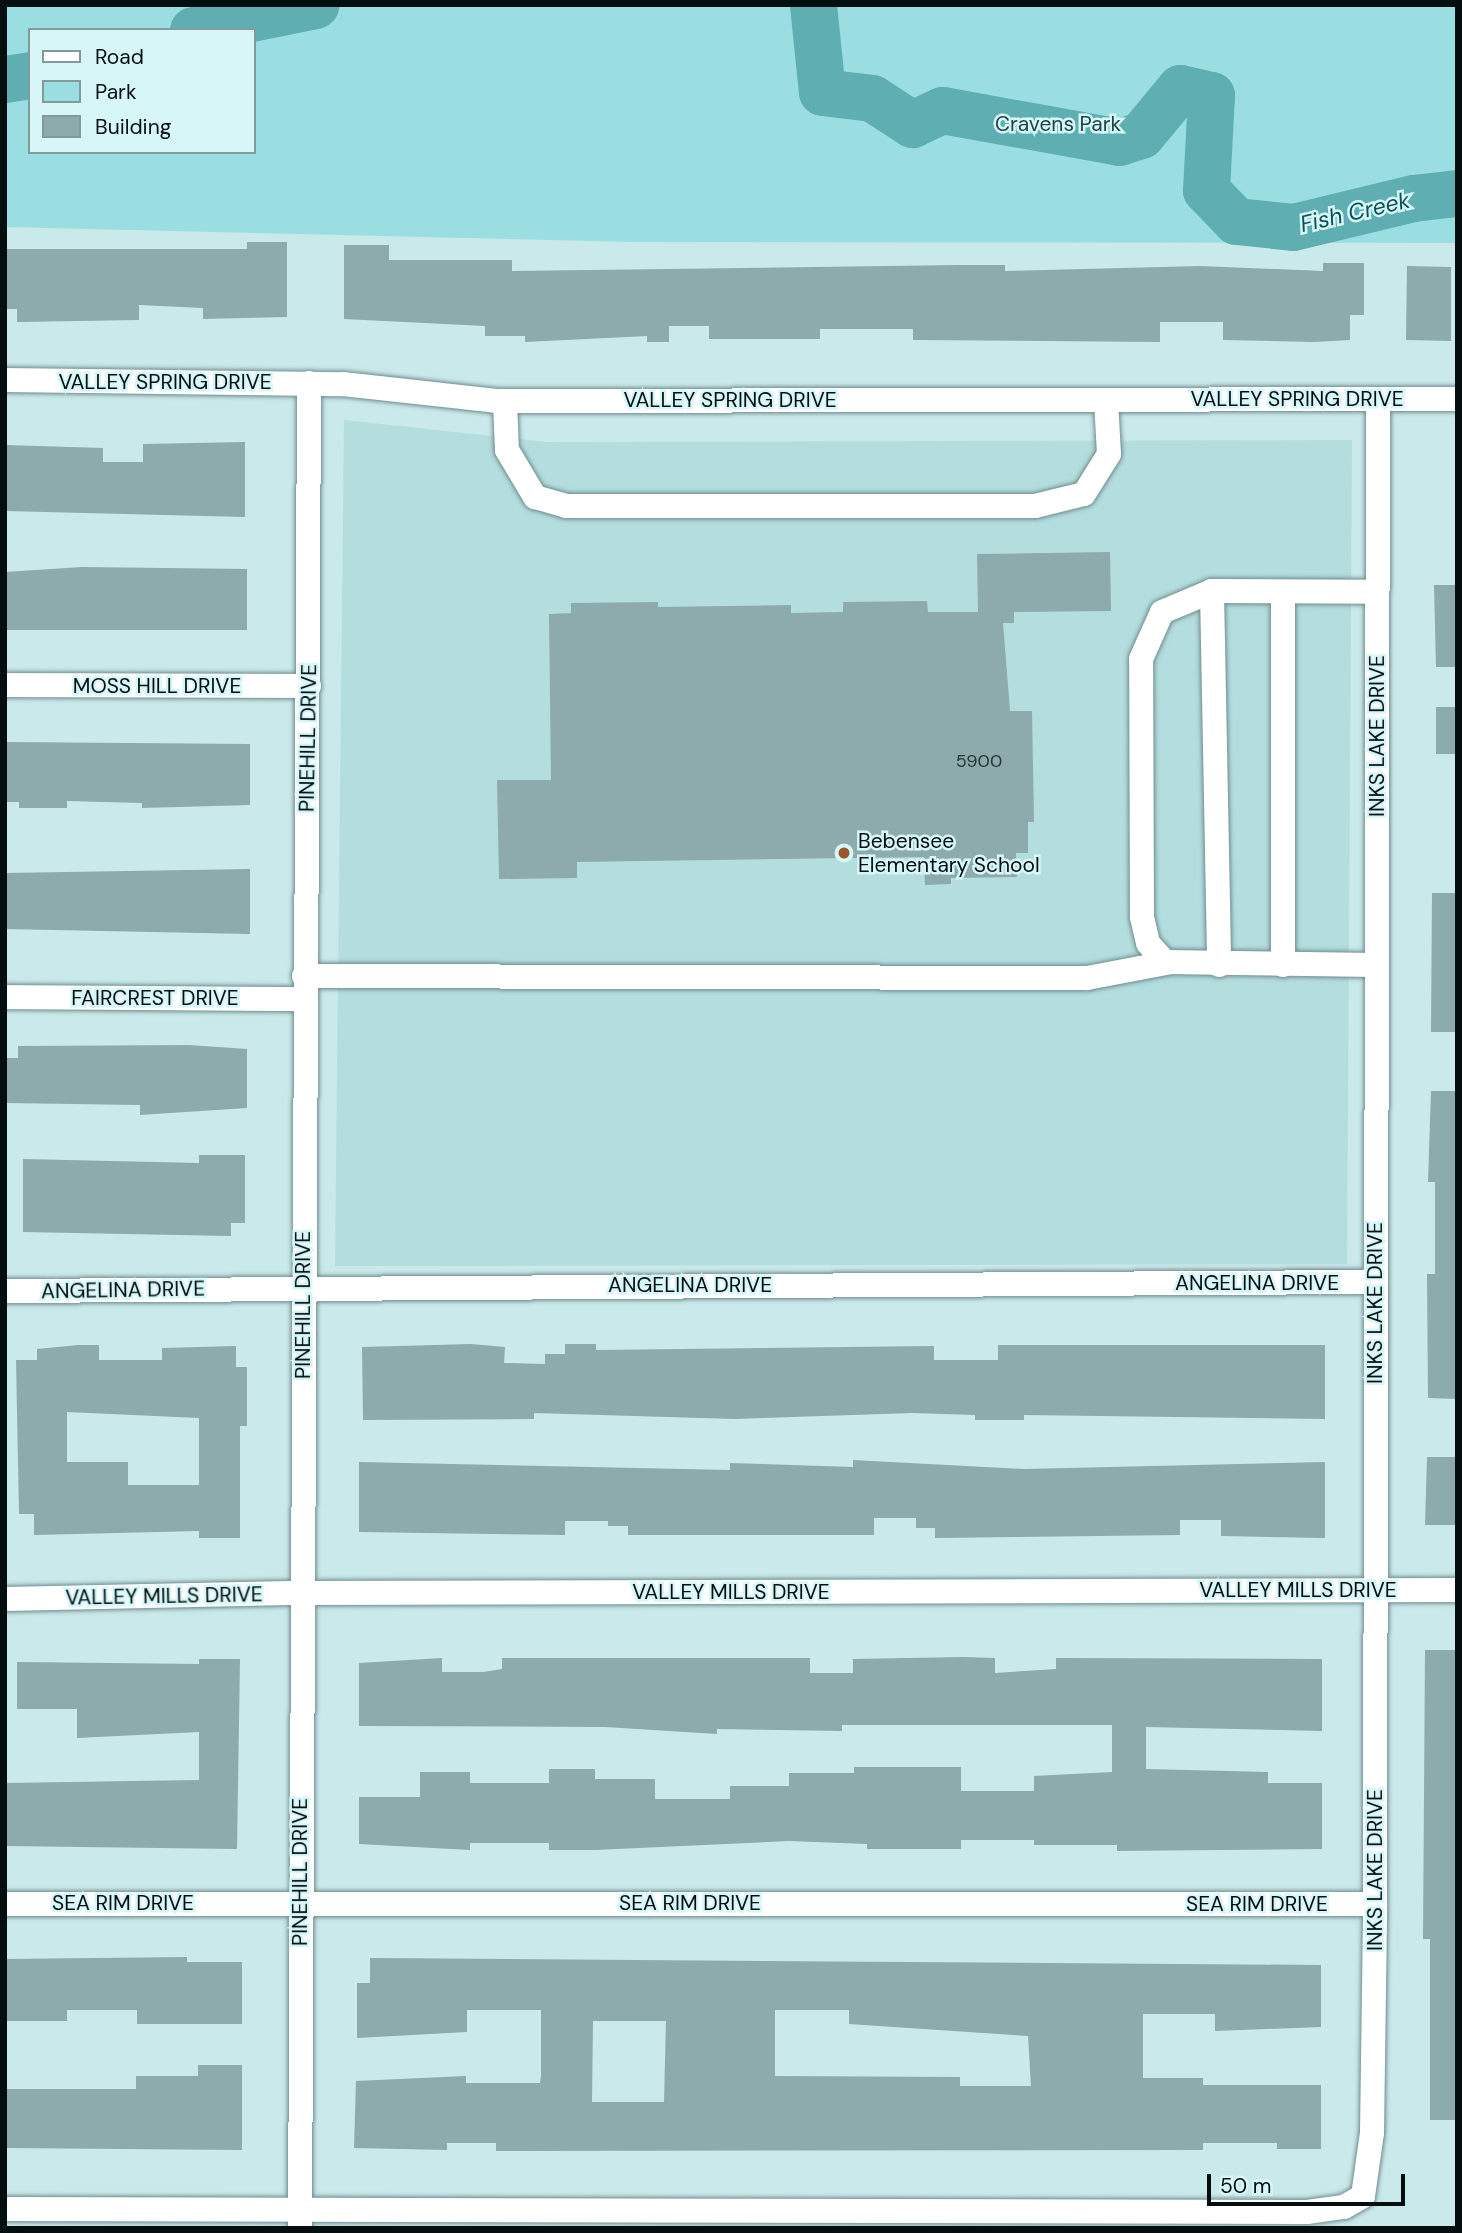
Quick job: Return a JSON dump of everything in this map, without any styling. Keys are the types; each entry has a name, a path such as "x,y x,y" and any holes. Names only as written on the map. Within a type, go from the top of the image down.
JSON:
{"street":[{"name":"VALLEY SPRING DRIVE","path":"5,380 309,383 505,401 1457,399"},
{"name":"PINEHILL DRIVE","path":"300,2220 309,383"},
{"name":"INKS LAKE DRIVE","path":"300,2220 1307,2212 1354,2202 1363,2196 1372,2133 1375,1904 1378,399"},
{"path":"505,401 507,450 535,496 566,506 1035,506 1084,494 1109,454 1106,400"},
{"path":"1172,962 1148,943 1142,917 1140,659 1162,612 1212,591 1283,594 1377,592"},
{"path":"1212,591 1219,965"},
{"path":"1283,594 1283,965"},
{"name":"MOSS HILL DRIVE","path":"5,685 309,686"},
{"name":"FAIRCREST DRIVE","path":"5,997 304,987 1087,978 1172,962 1219,965 1376,965"},
{"name":"ANGELINA DRIVE","path":"5,1291 1375,1282"},
{"name":"VALLEY MILLS DRIVE","path":"5,1599 301,1593 1457,1590"},
{"name":"SEA RIM DRIVE","path":"5,1904 1375,1904"},
{"path":"5,2209 300,2220"}],"shaded area":[{"name":"Bebensee Elementary School","path":"344,420 546,442 1352,440 1347,1264 335,1266"}],"green space":[{"name":"Cravens Park","path":"5,5 1457,5 1457,243 634,242 5,227"}],"building":[{"path":"247,242 287,242 287,317 203,319 203,308 139,305 139,320 17,322 17,309 5,309 5,249 247,249"},
{"path":"344,245 389,245 389,260 512,260 512,271 1005,265 1005,271 1200,266 1323,271 1323,263 1364,263 1364,315 1350,315 1350,340 1314,342 1223,340 1223,322 1160,322 1160,342 913,340 913,329 820,329 820,339 709,339 709,326 669,326 669,342 647,342 647,336 525,342 525,336 485,336 485,326 344,319"},
{"path":"1407,266 1451,267 1451,341 1406,340"},
{"path":"245,442 245,517 5,511 5,445 103,448 103,462 143,462 143,444"},
{"path":"1110,552 1111,611 1014,612 1014,623 1003,623 1010,711 1032,711 1034,822 1028,822 1028,853 1016,853 1017,877 951,878 951,884 925,885 924,857 577,862 577,878 499,879 497,780 551,780 549,614 571,613 571,603 658,602 658,607 791,605 791,613 843,612 843,602 927,601 928,612 978,612 977,554"},
{"path":"82,567 247,569 247,630 5,630 5,572"},
{"path":"1434,585 1457,585 1457,667 1436,667"},
{"path":"1436,707 1457,707 1457,754 1436,754"},
{"path":"5,742 250,744 250,805 142,808 142,803 67,801 67,808 19,808 19,802 5,802"},
{"path":"250,869 250,934 5,929 5,873"},
{"path":"1432,893 1457,893 1457,1032 1431,1032"},
{"path":"189,1045 247,1049 247,1108 140,1115 140,1105 5,1103 5,1058 18,1058 18,1046"},
{"path":"1431,1091 1457,1091 1457,1399 1428,1398 1427,1274 1435,1274 1435,1182 1428,1182"},
{"path":"199,1155 245,1155 245,1223 231,1223 231,1236 23,1232 23,1159 199,1163"},
{"path":"471,1344 505,1347 504,1363 545,1364 545,1354 565,1354 565,1344 596,1344 596,1350 934,1346 934,1360 998,1360 998,1345 1325,1345 1325,1419 1024,1415 1024,1420 975,1420 975,1415 912,1413 734,1419 534,1413 534,1419 363,1420 362,1347"},
{"path":"99,1345 99,1360 162,1360 162,1348 236,1346 236,1367 247,1367 247,1426 240,1426 240,1538 199,1538 199,1531 34,1535 34,1514 19,1514 16,1360 37,1360 37,1349","holes":["67,1412 199,1418 199,1485 128,1485 128,1462 67,1462"]},
{"path":"1427,1457 1457,1457 1457,1525 1425,1525"},
{"path":"853,1460 1025,1469 1325,1462 1325,1538 1221,1536 1221,1520 1180,1520 1180,1535 935,1538 935,1528 916,1528 916,1518 874,1518 874,1535 628,1535 628,1526 608,1526 608,1521 565,1521 565,1535 359,1532 359,1462 730,1470 730,1463 853,1467"},
{"path":"1425,1650 1457,1650 1457,2120 1430,2120 1430,1939 1423,1939"},
{"path":"442,1658 442,1672 483,1672 502,1669 502,1658 810,1658 810,1673 853,1673 853,1659 995,1658 995,1673 1056,1669 1056,1658 1322,1659 1322,1731 1146,1727 1146,1769 1268,1772 1268,1783 1322,1783 1322,1849 1117,1851 1117,1845 1034,1845 1034,1840 961,1840 961,1849 867,1849 867,1844 789,1841 595,1850 549,1850 549,1843 470,1843 470,1850 359,1844 359,1797 420,1797 420,1772 470,1772 470,1783 549,1783 549,1769 595,1769 595,1779 655,1779 655,1799 730,1799 730,1786 789,1786 789,1773 854,1773 854,1767 961,1767 961,1791 1034,1791 1034,1776 1112,1772 1112,1725 842,1725 842,1731 717,1729 717,1734 605,1727 359,1726 359,1663"},
{"path":"199,1659 240,1659 237,1849 5,1846 5,1783 199,1780 199,1732 77,1738 77,1709 17,1709 17,1662 199,1664"},
{"path":"187,1957 187,1962 242,1962 242,2024 137,2024 137,2010 67,2010 67,2021 5,2021 5,1959"},
{"path":"370,1958 1321,1965 1321,2027 1215,2031 1215,2014 1143,2014 1143,2078 1203,2078 1203,2085 1321,2085 1321,2149 1277,2149 1277,2143 1203,2143 1203,2150 496,2151 496,2143 447,2143 447,2150 354,2148 356,2081 466,2076 466,2083 540,2083 541,2076 541,2010 467,2010 467,2032 357,2038 357,1983 370,1983","holes":["775,2010 849,2010 849,2024 1028,2036 1031,2086 960,2086 960,2077 775,2076","593,2021 666,2021 664,2102 592,2102"]},
{"path":"198,2065 242,2065 242,2150 5,2148 5,2089 136,2089 136,2076 198,2076"}],"waterway":[{"name":"Fish Creek","path":"203,28 315,5"},
{"name":"Fish Creek","path":"813,5 822,92 872,98 912,124 942,110 1119,142 1141,135 1180,88 1211,95 1206,190 1236,221 1293,227 1413,198 1457,193"},
{"name":"Fish Creek","path":"5,79 28,75"}],"place":[{"name":"Bebensee Elementary School","path":"844,853"}]}
